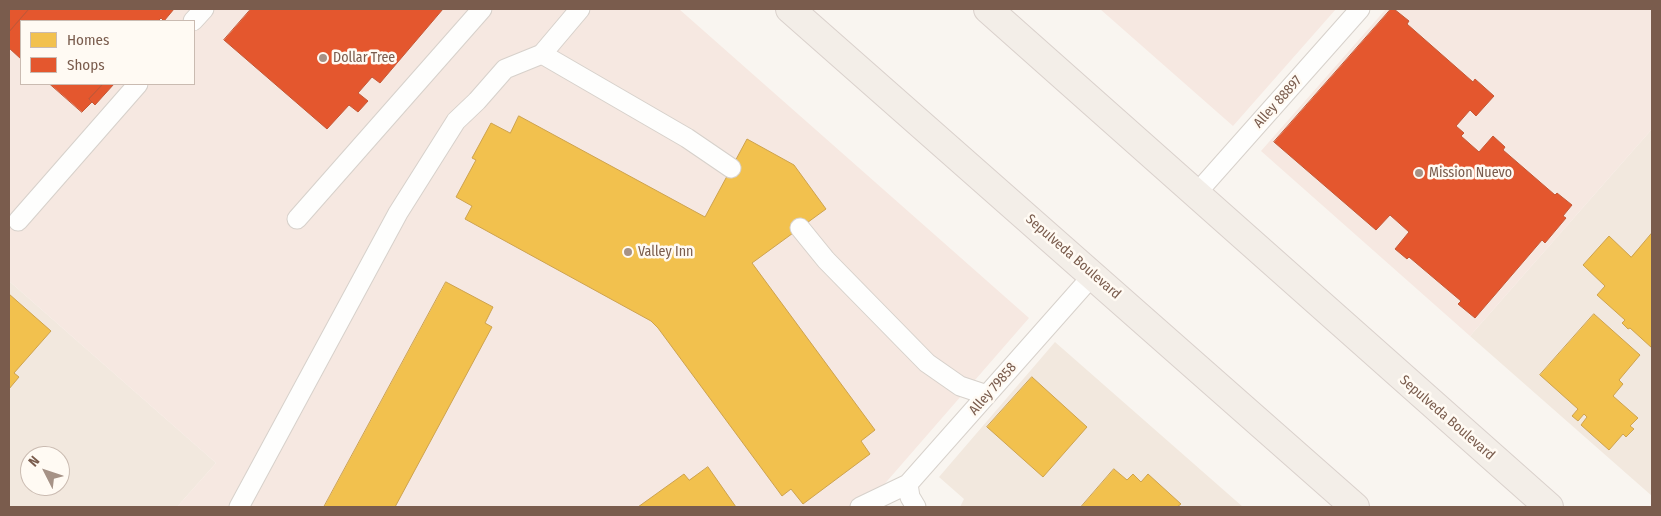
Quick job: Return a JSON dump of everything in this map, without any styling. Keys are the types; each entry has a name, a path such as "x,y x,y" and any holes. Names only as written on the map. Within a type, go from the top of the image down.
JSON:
{"main road":[{"name":"Sepulveda Boulevard","path":"790,9 1355,507"},
{"name":"Sepulveda Boulevard","path":"988,9 1548,507"}],"lane":[{"path":"194,20 204,9"},
{"path":"297,219 482,9"},
{"path":"239,507 398,213 456,121 478,101 505,70 542,54 580,9"},
{"name":"Alley 88897","path":"1195,195 1360,9"},
{"path":"542,54 687,138 731,168"},
{"path":"18,222 137,85"},
{"path":"800,228 826,260 927,363 960,386 987,395"},
{"name":"Alley 79858","path":"908,484 1093,275"},
{"path":"860,507 908,484 910,497 916,507"}],"shaded area":[{"name":"Valley Inn","path":"9,9 679,9 1029,318 868,503 872,507 177,507 216,463 9,281"},
{"path":"1100,9 1336,9 1233,126"},
{"path":"1386,9 1652,9 1652,129 1470,336 1261,151"},
{"path":"1652,129 1652,496 1470,336"},
{"path":"9,281 216,463 177,507 9,507"},
{"path":"1055,342 1243,507 960,507 964,499 939,477"}],"building: Homes":[{"path":"519,116 705,217 747,139 794,165 826,209 752,263 875,430 861,441 870,454 803,504 791,489 782,496 651,321 465,219 472,206 456,197 476,160 472,158 491,123 510,133"},
{"path":"1652,233 1652,348 1630,328 1628,329 1622,323 1625,320 1597,295 1605,286 1583,265 1609,236 1631,257"},
{"path":"446,282 493,307 485,323 492,327 395,507 324,507"},
{"path":"9,294 51,331 14,373 19,377 9,389"},
{"path":"1594,314 1640,355 1619,380 1623,384 1613,396 1638,418 1630,426 1634,429 1626,437 1623,434 1609,450 1581,425 1587,417 1584,414 1578,421 1572,416 1578,409 1540,375"},
{"path":"1032,377 1087,427 1043,477 987,427"},
{"path":"708,467 736,507 638,507 684,474 689,480"},
{"path":"1114,469 1127,480 1133,474 1141,482 1148,474 1181,504 1177,507 1081,507"}],"building: Shops":[{"path":"10,9 29,9 9,32 9,11"},
{"path":"29,9 174,9 165,20 161,18 159,20 20,20 20,58 9,48 9,32"},
{"name":"Dollar Tree","path":"251,9 443,9 380,83 372,77 358,93 368,101 358,112 349,105 327,129 224,40"},
{"name":"Mission Nuevo","path":"1391,9 1394,9 1409,21 1407,24 1473,82 1475,79 1494,96 1476,116 1470,110 1456,126 1464,133 1461,136 1479,152 1493,136 1505,147 1503,150 1555,195 1557,193 1572,205 1563,216 1566,218 1545,243 1542,240 1475,318 1458,304 1461,301 1409,257 1407,259 1395,249 1409,232 1390,215 1376,230 1274,142"},
{"path":"51,85 102,85 89,99 92,102 82,112"},
{"path":"102,85 113,85 95,105 89,99"}],"place":[{"name":"Dollar Tree","path":"323,58"},
{"name":"Mission Nuevo","path":"1419,173"},
{"name":"Valley Inn","path":"628,252"}]}
